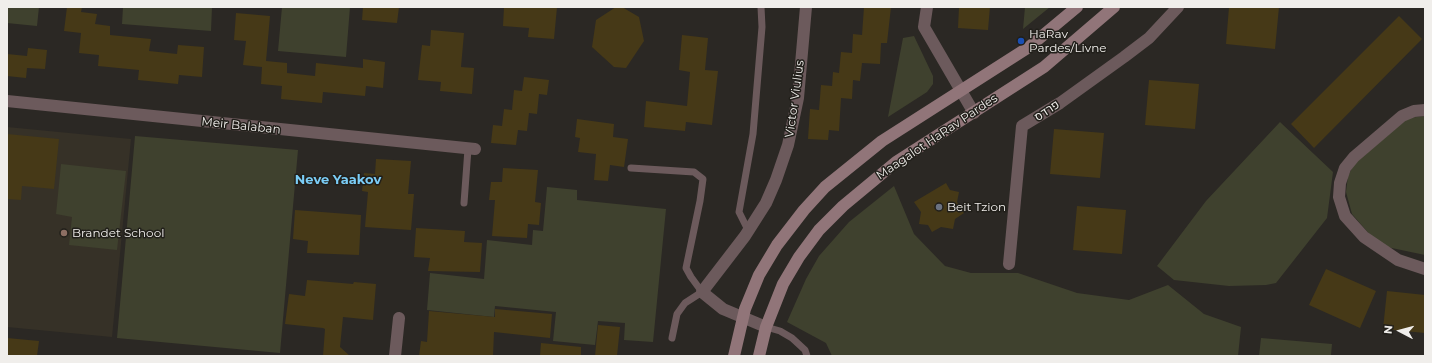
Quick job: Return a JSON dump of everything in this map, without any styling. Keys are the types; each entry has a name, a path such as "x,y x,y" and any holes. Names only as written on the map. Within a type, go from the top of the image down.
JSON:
{"street":[{"name":"Victor Viulius","path":"702,292 721,269 748,230 766,203 774,186 788,145 798,98 806,7"},
{"path":"927,7 924,27 974,113"},
{"name":"Maagalot HaRav Pardes","path":"734,356 742,319 759,275 776,245 804,210 826,188 882,141 1029,47 1077,7"},
{"name":"Maagalot HaRav Pardes","path":"759,356 766,327 783,284 799,257 819,230 843,206 896,162 974,113 1044,66 1114,7"},
{"name":"פרדס","path":"1009,264 1022,126 1060,102 1136,47 1158,29 1178,7"},
{"name":"Meir Balaban","path":"7,101 472,149"},
{"path":"1425,110 1402,116 1354,157 1345,168 1340,183 1339,197 1345,216 1364,237 1398,260 1425,269"},
{"path":"702,292 723,309 742,319 766,327"},
{"path":"395,356 399,318"}],"lane":[{"path":"748,230 739,212 753,134 762,27 762,7"},
{"path":"464,203 472,149"},
{"path":"631,168 694,172 703,178 700,201 686,268 691,278 702,292 685,303 677,314 672,338"},
{"path":"766,327 780,331 792,338 805,350 807,356"}],"shaded area":[{"name":"Brandet School","path":"7,127 131,139 112,337 7,327"}],"green space":[{"path":"7,7 39,7 37,26 7,23"},
{"path":"123,7 212,7 211,31 122,24"},
{"path":"282,7 350,7 346,57 278,51"},
{"path":"1025,7 1050,7 1023,29"},
{"path":"914,36 933,76 933,84 927,92 888,117 903,38"},
{"path":"1425,116 1425,255 1387,247 1372,237 1352,214 1346,192 1348,176 1354,164 1408,118"},
{"path":"1280,122 1333,172 1327,218 1276,283 1266,285 1229,286 1174,280 1157,266 1206,201"},
{"path":"135,136 298,150 280,353 117,338"},
{"path":"61,164 126,171 117,250 69,245 72,217 56,214"},
{"path":"894,186 914,234 945,266 971,273 1018,273 1077,293 1129,300 1168,285 1204,314 1241,327 1238,356 832,356 826,343 787,322 806,279 819,256 849,222"},
{"path":"547,187 577,190 577,200 666,209 653,342 624,340 625,323 598,321 595,345 553,341 556,312 495,306 494,317 427,310 430,273 484,279 487,240 532,245 533,230 543,231"},
{"path":"1261,338 1332,344 1331,355 1337,356 1259,356"}],"building":[{"path":"67,7 82,7 81,12 97,14 95,24 110,26 110,35 151,39 149,51 177,54 178,45 204,47 202,77 179,75 178,84 138,80 139,70 98,66 99,55 79,53 81,33 64,31"},
{"path":"363,7 399,7 397,23 362,20"},
{"path":"504,7 557,7 554,39 528,37 529,28 503,26"},
{"path":"616,7 622,7 639,17 644,41 626,68 614,67 592,47 596,20"},
{"path":"864,7 891,7 887,43 881,43 880,64 862,63 860,81 853,80 852,99 841,98 839,131 829,130 828,140 808,139 810,109 819,110 821,85 832,86 833,72 839,73 841,52 852,53 853,34 862,35"},
{"path":"959,7 990,7 988,30 958,28"},
{"path":"1229,7 1279,7 1275,49 1226,44"},
{"path":"236,13 270,16 266,61 287,63 287,73 315,76 316,63 363,68 363,59 385,62 383,88 366,86 365,96 323,92 322,103 281,99 282,86 261,84 262,67 243,65 246,41 234,40"},
{"path":"1399,16 1422,39 1314,148 1291,124"},
{"path":"431,30 464,33 461,67 474,68 472,94 440,91 441,82 418,80 422,45 430,46"},
{"path":"682,35 708,38 705,70 718,71 712,125 686,122 685,131 644,127 646,101 687,106 690,72 679,70"},
{"path":"28,48 47,50 45,69 27,68 26,78 7,76 7,54 27,56"},
{"path":"524,77 549,80 547,95 539,94 537,114 529,113 527,131 518,130 516,145 491,143 493,125 502,126 504,109 512,110 514,90 522,91"},
{"path":"1149,80 1199,84 1195,129 1145,125"},
{"path":"577,119 614,124 613,137 628,139 624,167 610,165 608,181 594,180 596,154 578,152 580,138 575,137"},
{"path":"1054,129 1104,133 1100,178 1050,174"},
{"path":"7,134 59,139 54,189 22,186 21,200 7,199"},
{"path":"376,159 411,161 408,194 414,194 411,230 365,227 368,192 362,191 364,173 375,174"},
{"path":"503,168 538,170 535,202 541,203 539,225 528,224 527,238 492,236 495,200 489,200 491,182 502,182"},
{"name":"Beit Tzion","path":"946,183 950,190 959,192 957,202 964,213 955,219 953,229 941,227 932,232 928,225 919,224 921,212 914,202"},
{"path":"1077,206 1126,210 1122,254 1073,250"},
{"path":"295,210 361,215 359,255 307,253 308,241 293,239"},
{"path":"416,228 465,231 464,242 482,243 480,272 428,271 430,258 414,257"},
{"path":"1326,269 1376,291 1360,328 1309,305"},
{"path":"307,280 353,284 354,282 376,284 373,320 343,317 340,347 350,356 323,356 325,329 323,328 285,324 289,294 305,296"},
{"path":"1387,291 1425,295 1425,333 1383,329"},
{"path":"495,309 552,314 550,338 494,332 493,356 419,356 421,341 427,342 429,311 495,317"},
{"path":"598,325 620,327 617,356 595,356"},
{"path":"7,338 39,341 37,356 7,356"},
{"path":"541,343 581,347 581,356 540,356"}],"place":[{"name":"HaRav Pardes/Livne","path":"1021,41"},
{"name":"Beit Tzion","path":"939,207"},
{"name":"Brandet School","path":"64,233"}],"district":[{"name":"Neve Yaakov","path":"338,180"}]}
